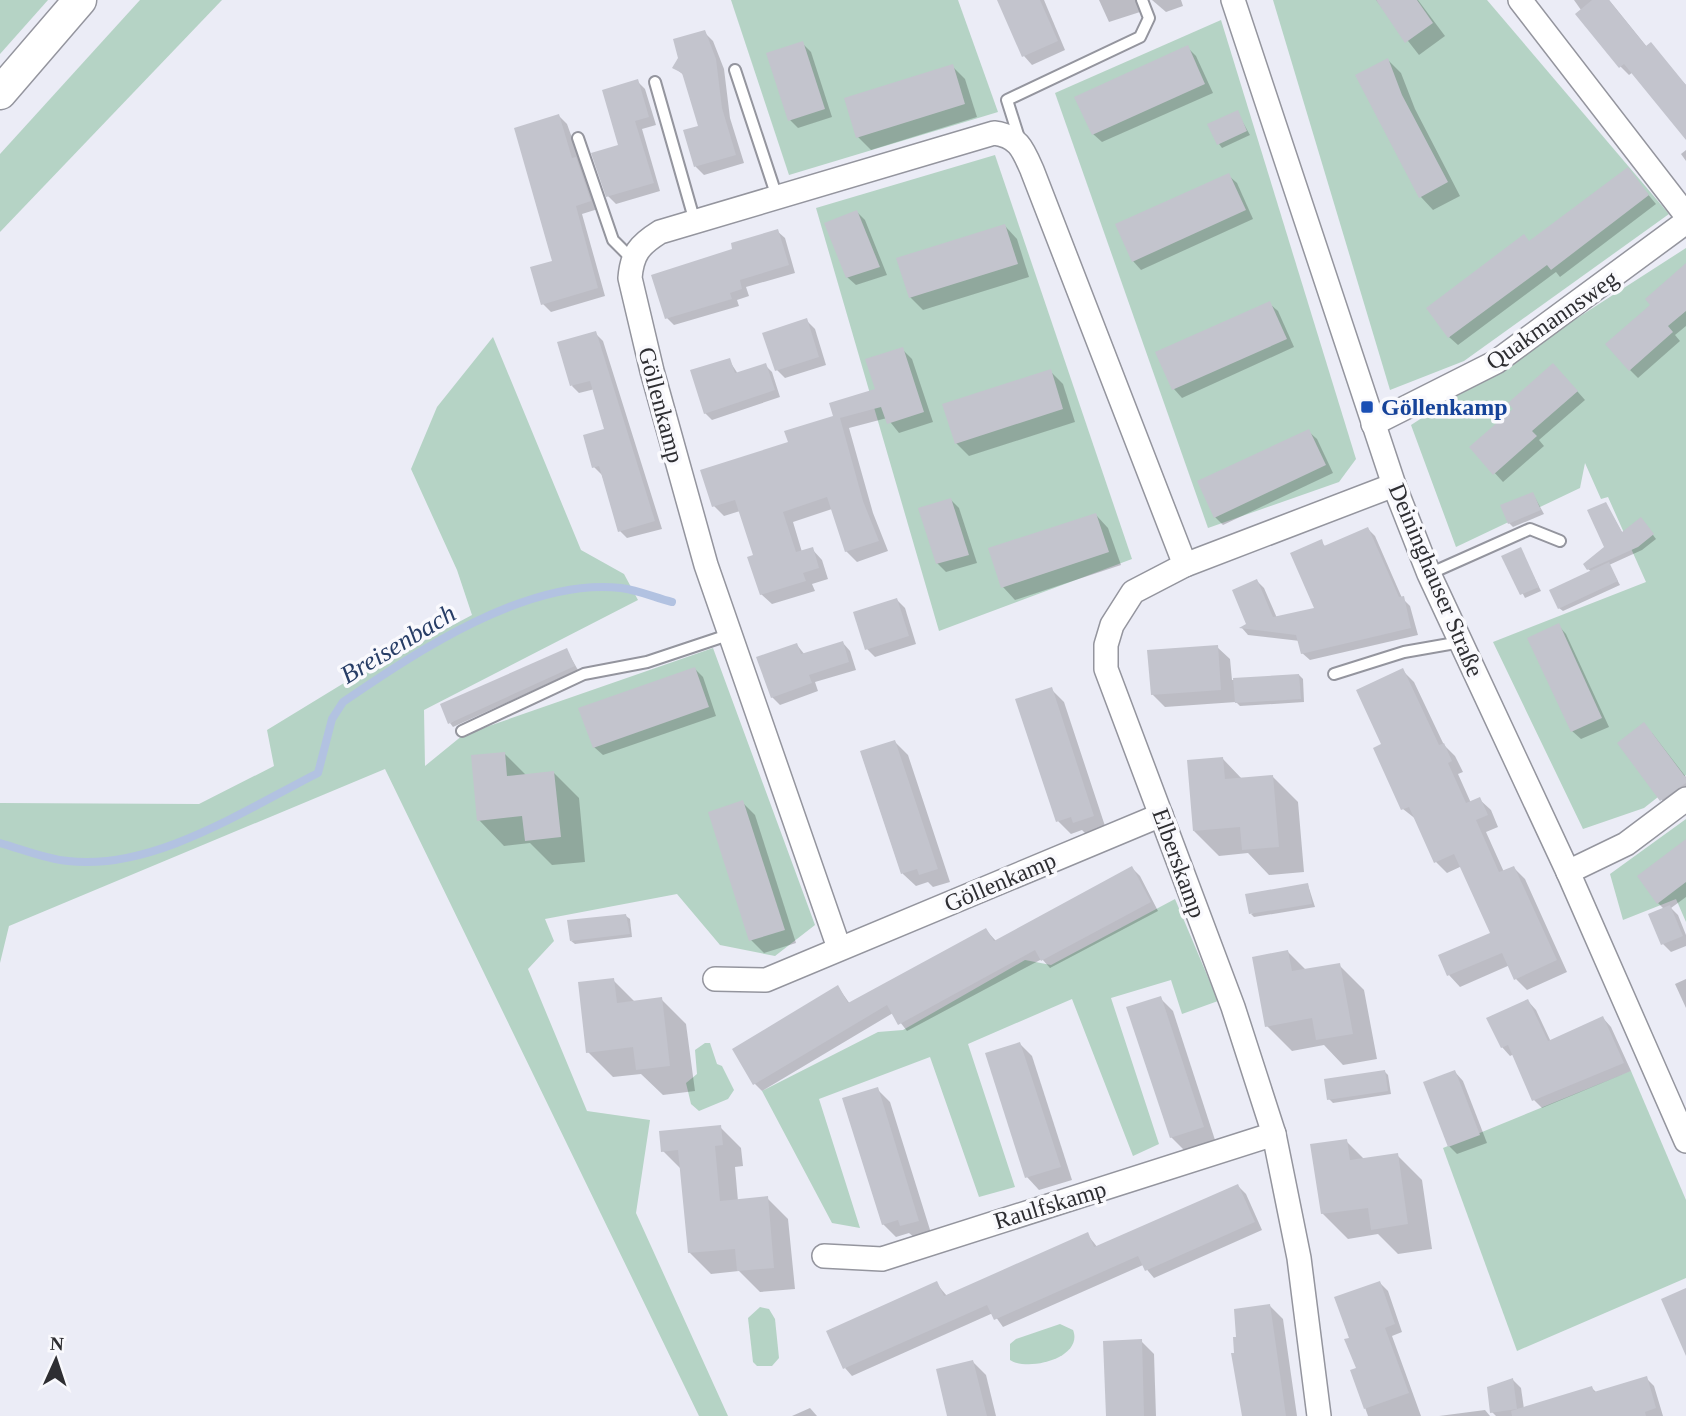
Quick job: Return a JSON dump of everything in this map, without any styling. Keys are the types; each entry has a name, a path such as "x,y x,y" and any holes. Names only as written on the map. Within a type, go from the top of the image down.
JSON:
{"main road":[{"path":"0,93 80,0"}],"street":[{"name":"Deininghauser Straße","path":"1233,0 1373,424 1429,574 1568,872 1686,1141"},
{"path":"1520,0 1686,215"},
{"path":"632,259 641,243 660,232 994,132 1009,135 1022,147 1185,565"},
{"name":"Quakmannsweg","path":"1373,424 1496,362 1686,222"},
{"name":"Göllenkamp","path":"632,259 630,278 635,310 675,459 728,635 839,948"},
{"name":"Elberskamp","path":"1319,1416 1298,1258 1274,1134 1233,1007 1105,669 1106,645 1112,625 1133,592 1185,565 1394,485"},
{"path":"1568,872 1626,844 1686,799"},
{"name":"Göllenkamp","path":"715,979 766,980 1161,815"},
{"name":"Raulfskamp","path":"824,1256 881,1259 1274,1134"}],"lane":[{"path":"1022,147 1007,100 1140,37 1149,18 1142,0"},
{"path":"735,70 777,197"},
{"path":"655,82 695,222"},
{"path":"578,138 613,240 632,259"},
{"path":"1429,574 1530,529 1560,541"},
{"path":"462,732 583,674 647,662 728,635"},
{"path":"1334,674 1404,652 1461,642"}],"green space":[{"path":"0,0 48,0 0,54"},
{"path":"140,0 222,0 0,232 0,154"},
{"path":"731,0 958,0 998,112 789,175"},
{"path":"1273,0 1487,0 1669,214 1464,361 1390,390"},
{"path":"1221,20 1356,459 1339,482 1208,528 1055,93"},
{"path":"995,155 1132,559 939,631 816,208"},
{"path":"1686,248 1686,775 1644,808 1583,829 1493,642 1646,582 1608,497 1601,499 1585,463 1580,488 1456,547 1411,425"},
{"path":"493,337 581,550 624,574 638,600 424,710 425,766 463,735 713,648 815,925 775,956 720,945 677,894 545,919 554,941 528,969 587,1111 650,1120 636,1213 728,1416 699,1416 385,769 9,926 0,963 0,803 199,804 274,766 267,730 344,683 472,615 457,570 411,469 437,407"},
{"path":"1686,819 1686,922 1676,899 1623,920 1610,874"},
{"path":"1175,899 1218,1001 1182,1014 1171,980 1111,998 1159,1144 1133,1156 1072,999 968,1044 1015,1187 979,1197 930,1057 819,1099 860,1228 832,1223 762,1091 878,1032 903,1030 1025,960 1051,965"},
{"path":"705,1043 710,1043 717,1064 722,1066 734,1090 728,1099 699,1111 691,1104 686,1083 697,1074 695,1050"},
{"path":"1631,1071 1686,1200 1686,1278 1517,1351 1443,1148"},
{"path":"760,1307 769,1309 775,1319 779,1358 772,1366 757,1366 753,1362 748,1318"},
{"path":"1060,1324 1073,1330 1074,1340 1063,1355 1041,1363 1018,1363 1010,1360 1010,1344 1016,1339"}],"building":[{"path":"997,0 1040,0 1058,41 1022,57"},
{"path":"1376,0 1417,0 1433,23 1405,43"},
{"path":"1592,0 1609,0 1646,46 1651,42 1686,85 1686,140 1624,64 1619,68 1575,14"},
{"path":"705,30 716,59 722,108 736,155 694,167 683,130 698,126 682,73 672,68 678,58 673,39"},
{"path":"803,41 825,109 788,121 766,53"},
{"path":"1188,45 1205,84 1092,135 1074,97"},
{"path":"1388,58 1402,95 1448,182 1419,198 1355,75"},
{"path":"953,64 965,104 856,138 844,98"},
{"path":"638,79 649,117 635,121 654,183 606,197 591,153 618,145 602,90"},
{"path":"1238,110 1247,131 1217,145 1207,124"},
{"path":"559,114 572,158 576,157 591,201 576,206 598,288 541,305 530,267 552,261 514,128"},
{"path":"1628,167 1649,195 1551,270 1547,265 1448,338 1426,308 1524,234 1529,241"},
{"path":"1229,173 1246,210 1132,262 1115,224"},
{"path":"857,210 880,267 846,278 824,223"},
{"path":"1005,224 1018,264 909,298 896,258"},
{"path":"778,229 789,265 740,280 742,289 730,293 732,299 665,319 651,275 732,249 731,243"},
{"path":"1686,263 1686,311 1668,326 1673,332 1629,371 1605,344 1650,305 1645,299"},
{"path":"1270,301 1287,339 1172,390 1155,352"},
{"path":"807,318 819,357 775,371 762,333"},
{"path":"596,331 655,521 618,532 599,466 592,468 583,435 604,429 590,381 570,386 557,342"},
{"path":"903,347 924,412 887,424 881,407 840,418 863,501 879,541 845,552 827,497 783,512 796,552 813,547 819,568 803,573 806,581 760,595 747,557 753,555 735,500 712,507 700,470 788,442 784,431 833,416 829,403 875,389 865,359"},
{"path":"730,358 735,373 766,363 775,390 704,414 690,370"},
{"path":"1553,363 1578,391 1532,431 1537,436 1493,475 1469,447 1513,409 1508,403"},
{"path":"1051,369 1063,409 955,444 942,404"},
{"path":"1309,429 1326,465 1214,518 1197,481"},
{"path":"1533,492 1541,510 1508,524 1500,505"},
{"path":"951,498 969,555 936,564 918,508"},
{"path":"1606,502 1622,532 1641,517 1654,534 1638,547 1587,570 1583,564 1604,547 1587,510"},
{"path":"1096,513 1109,552 1001,588 988,548"},
{"path":"1368,527 1399,597 1404,596 1411,628 1301,654 1296,635 1239,628 1246,624 1232,590 1257,579 1273,617 1314,608 1290,553 1322,539 1324,546"},
{"path":"1521,547 1539,587 1520,595 1501,556"},
{"path":"1609,562 1618,581 1558,609 1549,590"},
{"path":"897,598 909,636 865,650 853,612"},
{"path":"1559,623 1602,718 1571,732 1527,638"},
{"path":"843,641 849,662 809,675 812,683 771,698 756,657 797,643 801,654"},
{"path":"1218,645 1221,690 1151,695 1147,650"},
{"path":"567,648 575,666 448,724 440,704"},
{"path":"695,667 709,707 593,748 578,708"},
{"path":"1403,668 1439,745 1444,743 1452,761 1448,763 1466,803 1480,797 1488,815 1476,820 1499,872 1514,866 1557,960 1514,980 1502,953 1447,976 1438,955 1490,933 1454,854 1434,863 1409,807 1401,810 1373,748 1381,744 1356,690"},
{"path":"1299,674 1301,699 1235,703 1233,678"},
{"path":"1052,687 1094,816 1073,823 1071,817 1056,822 1015,699"},
{"path":"1644,722 1686,778 1686,783 1660,801 1617,743"},
{"path":"895,740 938,869 919,875 917,869 901,874 860,751"},
{"path":"505,752 507,776 554,771 561,837 525,841 522,816 477,821 471,755"},
{"path":"1223,757 1225,779 1273,775 1279,847 1242,850 1240,827 1193,831 1187,760"},
{"path":"743,800 785,930 749,941 708,812"},
{"path":"1686,839 1686,882 1657,904 1637,876"},
{"path":"1132,866 1151,902 1041,961 1035,950 898,1025 887,1005 753,1085 732,1049 838,985 848,1003 986,928 994,941"},
{"path":"1308,883 1312,904 1249,914 1245,894"},
{"path":"1670,905 1683,936 1661,945 1648,914"},
{"path":"626,914 630,934 570,941 567,920"},
{"path":"1288,950 1292,971 1340,963 1353,1034 1316,1040 1312,1018 1265,1027 1252,957"},
{"path":"614,978 617,1003 662,997 670,1066 636,1070 633,1047 586,1053 578,982"},
{"path":"1161,996 1204,1127 1170,1138 1126,1007"},
{"path":"1528,999 1548,1041 1603,1016 1624,1063 1532,1101 1508,1045 1501,1048 1486,1018"},
{"path":"1020,1042 1061,1167 1025,1178 985,1053"},
{"path":"1385,1070 1388,1091 1327,1100 1324,1079"},
{"path":"1455,1070 1480,1135 1448,1147 1423,1082"},
{"path":"878,1087 919,1221 900,1226 898,1220 882,1225 842,1098"},
{"path":"721,1125 723,1145 715,1146 720,1201 768,1196 774,1268 737,1271 735,1249 688,1253 678,1150 661,1152 659,1131"},
{"path":"1347,1139 1350,1160 1398,1153 1408,1224 1371,1230 1368,1208 1321,1214 1310,1144"},
{"path":"1238,1184 1255,1222 1145,1271 1138,1256 994,1320 987,1305 843,1369 826,1331 937,1281 944,1296 1088,1232 1094,1247"},
{"path":"1380,1281 1395,1324 1385,1328 1409,1393 1364,1409 1350,1370 1356,1368 1344,1339 1349,1338 1334,1297"},
{"path":"1686,1288 1686,1356 1661,1299"},
{"path":"1270,1304 1286,1416 1242,1416 1231,1353 1234,1353 1233,1337 1236,1337 1234,1309"},
{"path":"1142,1339 1144,1416 1106,1416 1103,1341"},
{"path":"973,1360 987,1416 947,1416 936,1369"},
{"path":"1647,1376 1656,1408 1645,1412 1646,1416 1512,1416 1511,1411 1592,1386 1594,1392"},
{"path":"1513,1378 1517,1409 1490,1413 1487,1387"}],"waterway":[{"name":"Breisenbach","path":"0,843 59,860 100,862 132,857 165,847 229,820 318,773 332,719 343,702 404,662 474,622 549,594 585,588 621,588 672,602"}],"place":[{"name":"Göllenkamp","path":"1367,407"}]}
